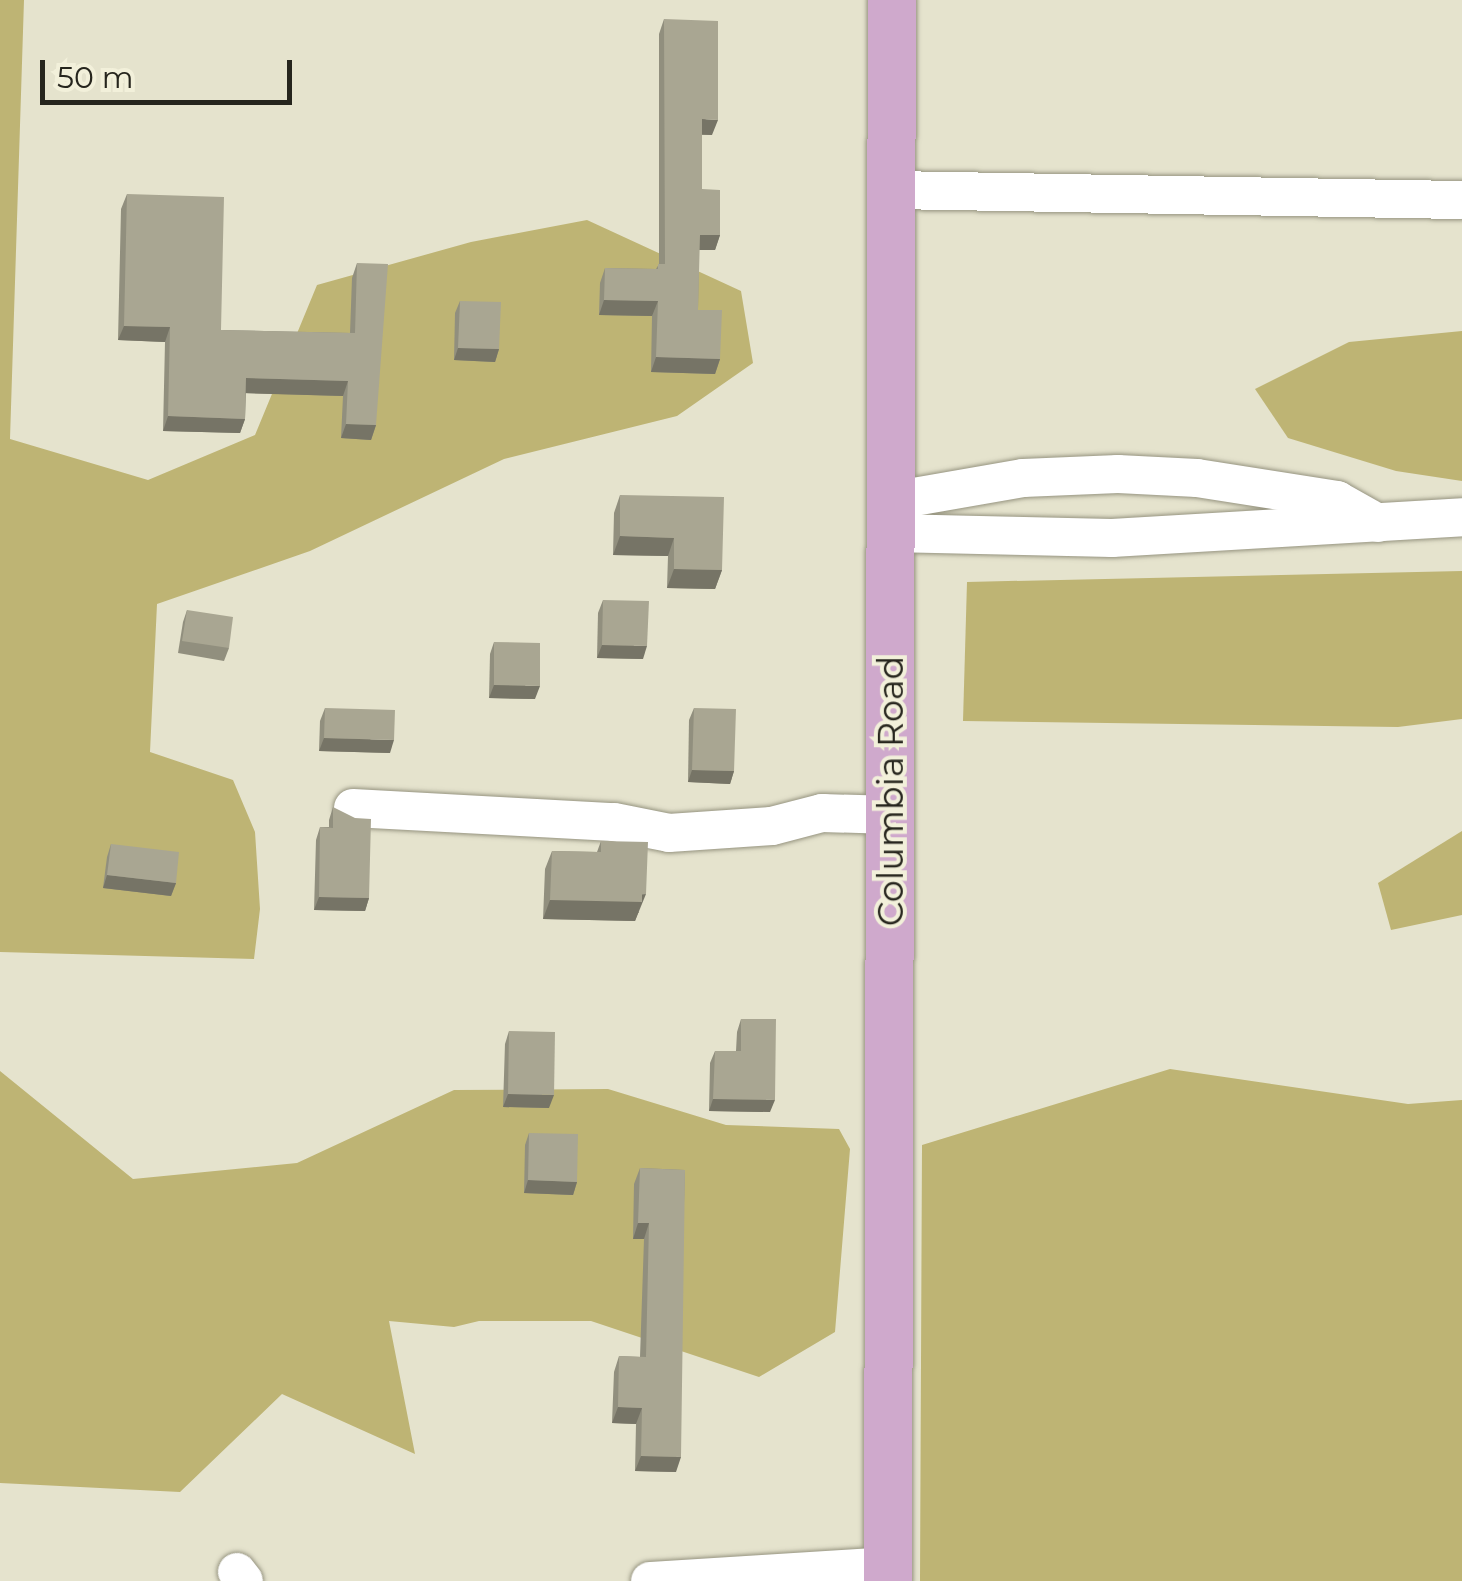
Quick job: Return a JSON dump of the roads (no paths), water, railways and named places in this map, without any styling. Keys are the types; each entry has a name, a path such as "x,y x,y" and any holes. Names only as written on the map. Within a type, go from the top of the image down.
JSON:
{"main road":[{"name":"Columbia Road","path":"888,1574 892,0"}],"lane":[{"path":"892,190 1462,200"},
{"path":"1112,538 1130,520 1132,500 1118,474"},
{"path":"891,517 1023,478 1118,474 1197,478 1338,500 1380,524"},
{"path":"891,517 1112,538 1462,517"},
{"path":"353,808 614,822 668,833 772,826 822,813 892,815"},
{"path":"652,1581 888,1574"}]}
